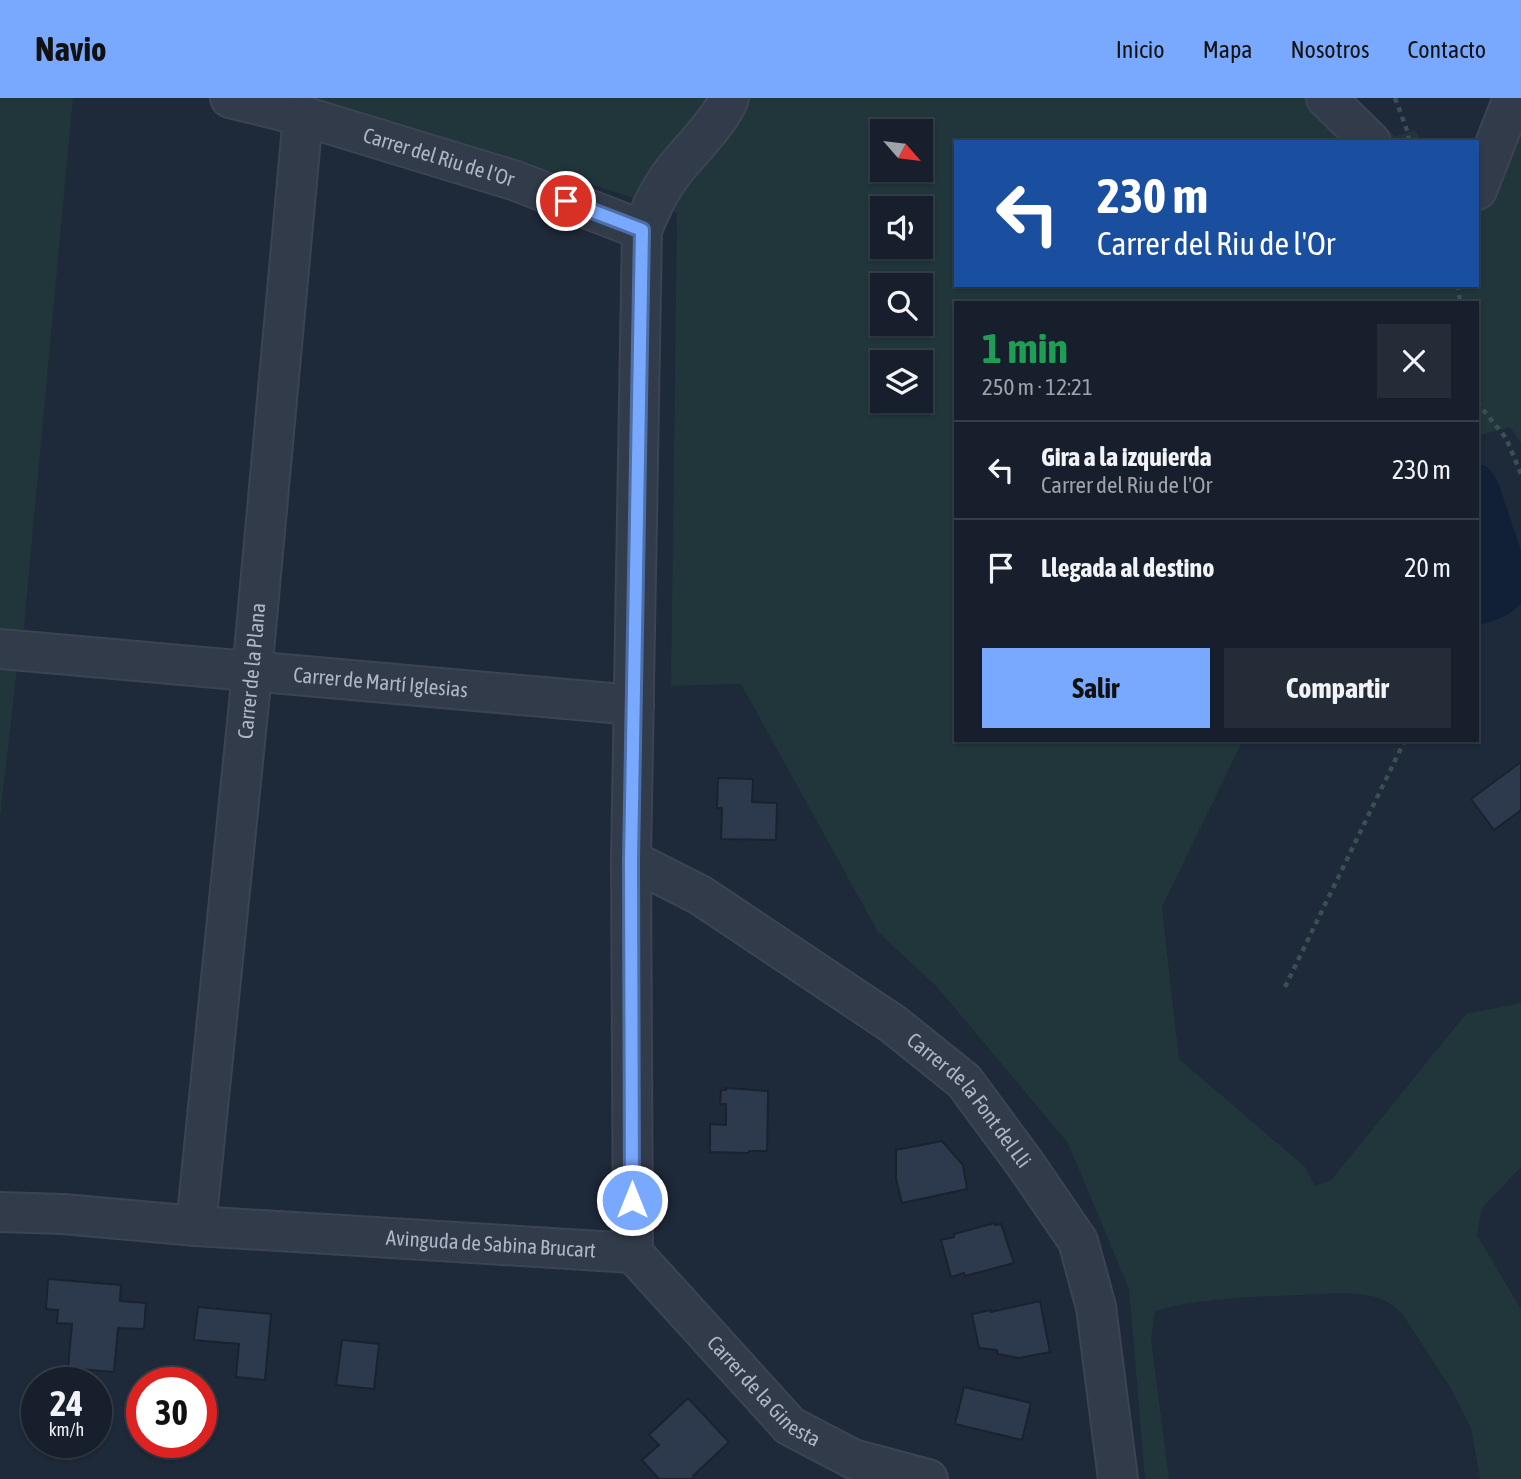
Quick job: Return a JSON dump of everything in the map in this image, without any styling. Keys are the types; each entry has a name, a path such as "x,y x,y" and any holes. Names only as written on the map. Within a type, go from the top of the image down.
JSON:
{"street":[{"name":"Carrer del Riu de l'Or","path":"230,98 303,116 516,181 642,230"},
{"path":"633,1253 631,860 642,230 654,200 729,98"},
{"path":"1326,98 1369,140"},
{"path":"1479,185 1513,98"},
{"name":"Carrer de la Plana","path":"196,1226 252,673 303,116"},
{"name":"Carrer de Martí Iglesias","path":"0,649 634,705"},
{"name":"Carrer de la Font del Lli","path":"631,860 700,895 893,1024 964,1081 1078,1241 1096,1307 1118,1479"},
{"name":"Avinguda de Sabina Brucart","path":"0,1212 64,1214 196,1226 633,1253"},
{"name":"Carrer de la Ginesta","path":"633,1253 790,1426 853,1459 928,1479"}],"path":[{"path":"1395,98 1409,140"},
{"path":"1479,404 1506,438 1521,474"},
{"path":"1285,987 1404,742"}],"green space":[{"path":"0,98 73,98 23,636 0,634"},
{"path":"303,98 1356,98 1395,136 1415,130 1421,140 954,140 954,287 1479,287 1479,147 1521,98 1521,443 1510,427 1479,435 1479,301 954,301 954,742 1242,742 1162,907 1179,1059 1305,1167 1315,1186 1332,1179 1466,1014 1521,1003 1521,1167 1482,1208 1477,1235 1521,1309 1521,1479 1480,1479 1471,1428 1450,1387 1403,1315 1380,1299 1345,1293 1227,1299 1155,1311 1151,1338 1169,1479 1145,1479 1129,1289 1068,1143 938,988 878,932 741,684 671,686 677,213 594,185"},
{"path":"0,666 17,669 0,817"}],"water":[{"path":"1479,466 1490,469 1498,482 1521,551 1521,604 1500,618 1479,624"}],"building":[{"path":"1521,762 1521,810 1494,830 1471,799"},
{"path":"718,778 753,779 752,802 777,803 776,840 721,839 722,808 717,808"},
{"path":"726,1088 768,1091 767,1151 710,1152 710,1124 726,1125 726,1104 720,1104 721,1090"},
{"path":"942,1141 963,1165 967,1189 902,1203 896,1179 896,1150"},
{"path":"995,1223 1001,1224 1014,1263 951,1277 941,1240"},
{"path":"48,1279 121,1285 120,1301 146,1303 144,1329 118,1328 114,1372 112,1367 68,1367 72,1324 57,1323 58,1310 46,1309"},
{"path":"1040,1301 1050,1352 1019,1358 998,1354 997,1350 979,1348 972,1314"},
{"path":"198,1307 271,1314 265,1380 236,1377 239,1344 194,1340"},
{"path":"342,1340 379,1344 374,1389 336,1385"},
{"path":"964,1387 1031,1403 1022,1440 955,1424"},
{"path":"688,1398 729,1442 693,1476 694,1479 659,1479 642,1460 659,1445 649,1435"}],"route":[{"path":"566,201 642,230 631,860 632,1200"}]}
